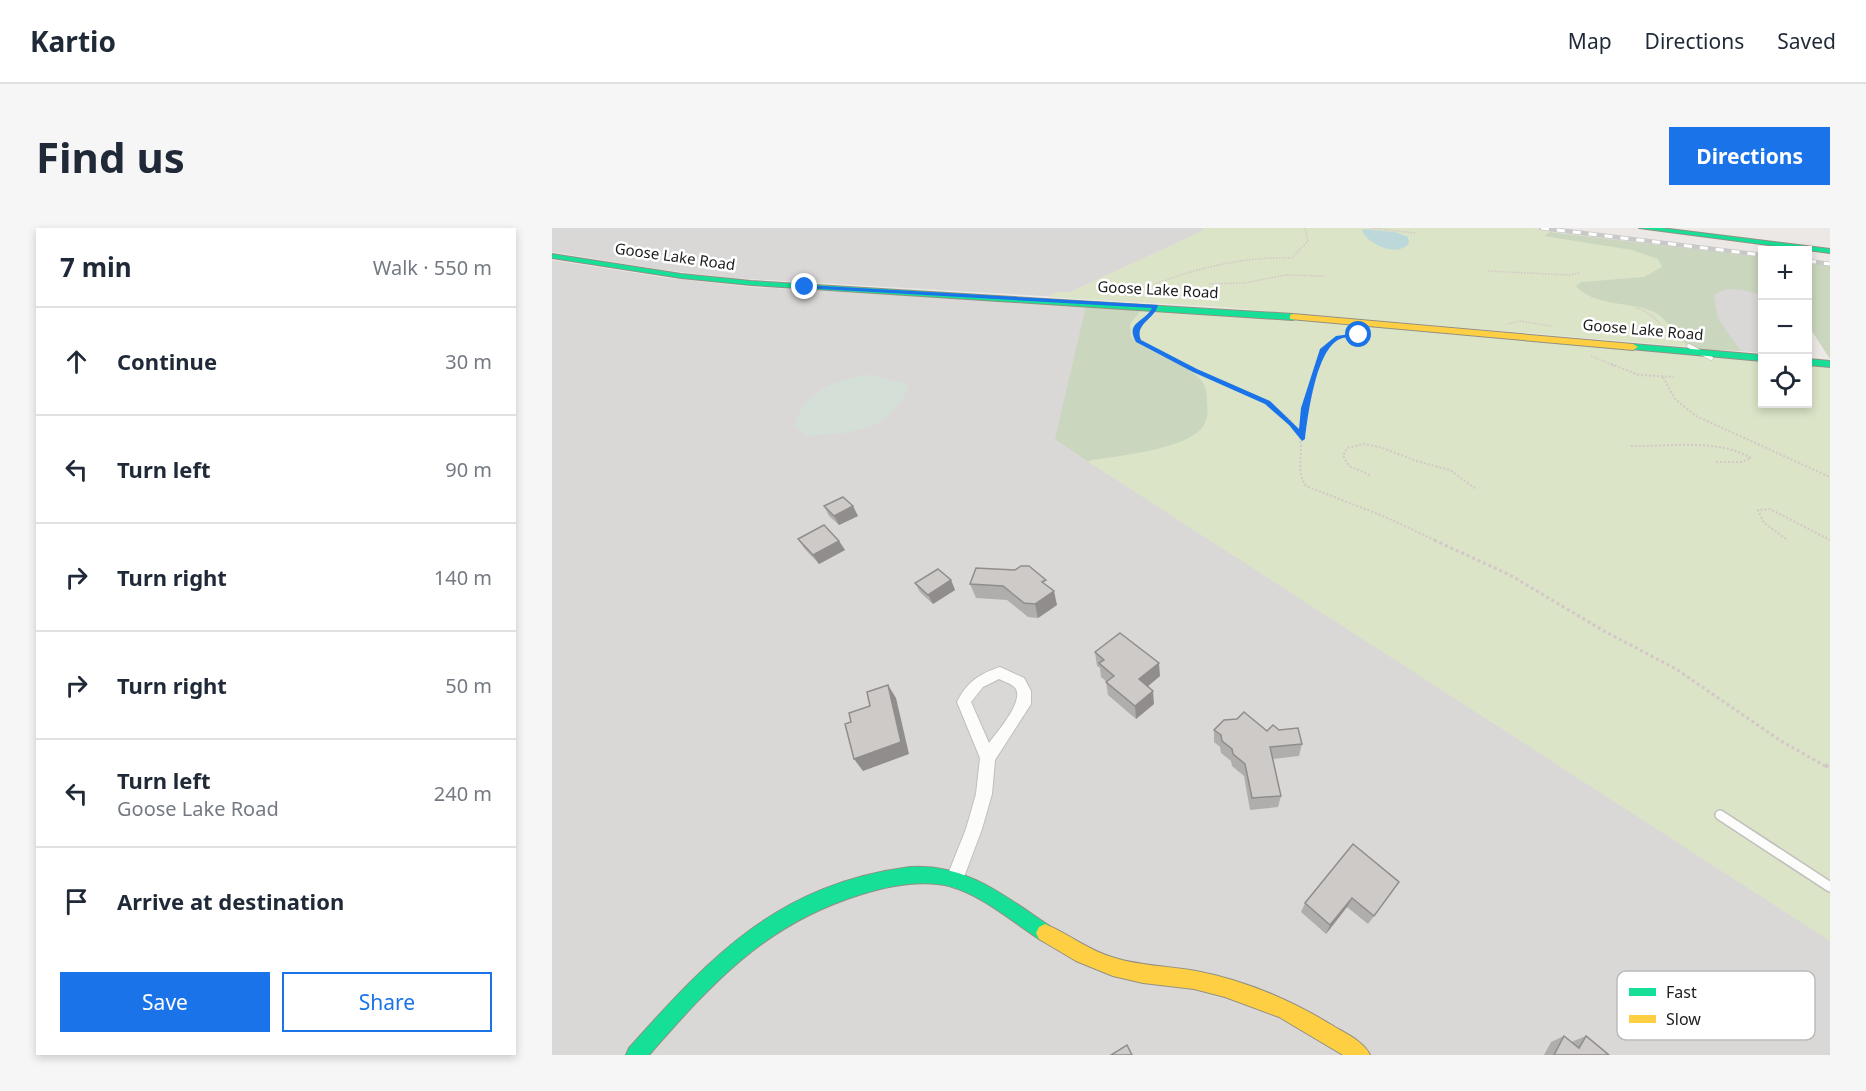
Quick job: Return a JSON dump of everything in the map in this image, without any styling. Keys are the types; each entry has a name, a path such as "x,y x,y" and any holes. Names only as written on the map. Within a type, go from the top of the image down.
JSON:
{"street":[{"path":"1643,228 1830,251"},
{"name":"Goose Lake Road","path":"552,256 688,277 757,284 1155,306 1758,358"},
{"path":"1812,362 1830,364"},
{"path":"954,879 974,829 984,794 988,758 1024,704 1024,692 1019,681 1000,674 977,682 968,691 964,702 988,758"},
{"path":"636,1055 727,956 751,936 807,902 840,889 895,878 954,879 975,888 1041,931 1092,957 1143,975 1176,976 1222,986 1273,1003 1314,1024 1360,1055"}],"lane":[{"path":"1720,814 1830,887"}],"path":[{"path":"1302,439 1292,424 1262,399 1195,371 1141,343 1135,336 1136,327 1155,306 1146,290 1157,282 1263,258 1293,257 1308,241 1305,228"},
{"path":"1372,228 1415,233"},
{"path":"1488,271 1566,275 1579,273"},
{"path":"1209,284 1244,283 1286,275 1325,276"},
{"path":"1636,308 1655,316 1660,320 1664,331 1700,352"},
{"path":"1354,335 1338,337 1324,349 1305,408 1301,479 1306,486 1383,516 1510,575 1609,634 1676,669 1781,741 1830,768"},
{"path":"1584,355 1634,373 1674,377"},
{"path":"1663,377 1675,399 1696,416 1830,477"},
{"path":"1370,476 1347,463 1343,456 1347,448 1364,444 1379,446 1416,461 1450,470 1476,489"},
{"path":"1631,446 1686,445 1740,453 1751,458 1742,462 1716,462"},
{"path":"1786,539 1764,522 1758,515 1758,510 1764,508 1772,510 1830,540"}],"shaded area":[{"path":"552,228 1204,228 1203,231 1060,297 731,278 663,270 552,252"},
{"path":"1523,228 1562,228 1758,252 1758,257"},
{"path":"552,260 668,278 752,287 1133,308 1830,929 1830,1055 552,1055"},
{"path":"1758,264 1758,353 1726,350 1700,282"},
{"path":"871,375 909,385 901,402 884,420 866,428 843,433 808,436 794,427 805,404 814,395 835,383"}],"green space":[{"path":"1204,228 1531,228 1564,232 1546,233 1725,258 1700,282 1726,350 1220,307 1048,297 1057,292 1071,292 1202,231"},
{"path":"1550,232 1758,257 1758,294 1731,289 1714,296 1718,319 1741,351 1695,348 1683,341 1665,320 1654,312 1603,301 1584,293 1576,286 1582,282 1644,277 1662,267 1658,259 1632,250 1544,236"},
{"path":"1812,263 1830,265 1830,359 1812,331"},
{"path":"1086,306 1142,309 1130,324 1131,337 1190,371 1204,385 1207,395 1207,417 1204,425 1196,434 1168,446 1087,461 1055,439"},
{"path":"1133,308 1263,317 1758,362 1758,408 1812,408 1812,366 1830,368 1830,941 1087,461 1097,459 1096,327"}],"water":[{"path":"1364,229 1395,232 1408,237 1409,243 1398,249 1384,248 1371,241 1362,231"}],"building":[{"path":"843,497 853,506 834,516 824,506"},
{"path":"824,525 839,541 813,555 798,539"},
{"path":"1021,566 1029,566 1046,580 1042,582 1054,591 1035,604 1024,603 1003,586 970,584 976,568 1015,570"},
{"path":"938,569 951,580 928,595 915,583"},
{"path":"1120,633 1159,663 1139,679 1153,691 1135,706 1106,682 1114,676 1099,663 1104,660 1095,652"},
{"path":"888,685 901,742 854,759 845,724 851,722 849,713 870,706 867,692"},
{"path":"1244,712 1267,731 1273,725 1279,730 1298,728 1302,744 1270,747 1281,796 1252,798 1245,764 1233,754 1232,749 1222,741 1221,735 1214,730 1224,720 1237,719"},
{"path":"1353,844 1399,882 1374,916 1352,898 1330,925 1305,903"},
{"path":"1564,1036 1579,1048 1586,1036 1609,1055 1554,1055"},
{"path":"1127,1045 1132,1055 1111,1055"}],"railway":[{"path":"1541,228 1758,255"},
{"path":"1812,262 1830,264"}],"traffic: fast":[{"path":"1643,228 1830,251"},
{"path":"552,256 681,276 751,283 1293,317"},
{"path":"1633,347 1758,358"},
{"path":"1812,362 1830,364"},
{"path":"636,1055 712,972 765,928 796,910 830,895 869,883 920,875 950,878 988,894 1045,933"}],"traffic: slow":[{"path":"1293,317 1633,347"},
{"path":"1045,933 1082,954 1113,967 1143,974 1204,982 1246,994 1305,1020 1360,1055"}],"route":[{"path":"805,287 1156,306 1151,315 1136,327 1135,334 1138,341 1195,371 1268,402 1292,424 1302,439 1305,408 1322,352 1338,337 1359,335"}]}
